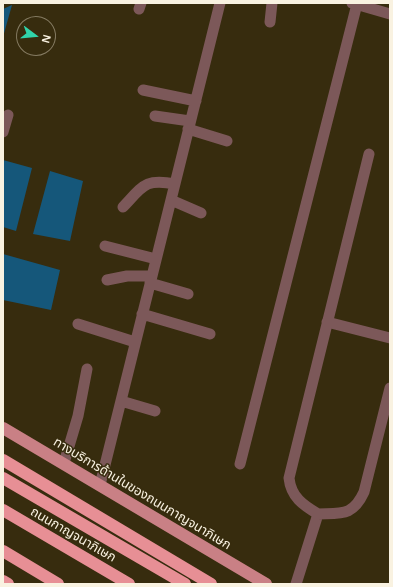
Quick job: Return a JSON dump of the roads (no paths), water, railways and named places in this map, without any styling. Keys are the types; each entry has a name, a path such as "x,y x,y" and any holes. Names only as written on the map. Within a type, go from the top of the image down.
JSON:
{"highway":[{"path":"3,460 211,584"},
{"path":"3,478 185,584"},
{"name":"ถนนกาญจนาภิเษก","path":"3,510 129,584"},
{"path":"3,551 58,584"},
{"path":"3,581 8,584"}],"main road":[{"name":"ทางบริการด้านในของถนนกาญจนาภิเษก","path":"3,428 266,584"}],"street":[{"path":"100,486 220,3"},
{"path":"270,22 272,3"},
{"path":"240,464 355,4 390,14"},
{"path":"143,90 196,100"},
{"path":"3,132 8,115"},
{"path":"155,116 189,125 227,141"},
{"path":"369,154 289,478 290,486 300,503 318,514 345,513 353,510 359,503 364,492 390,388"},
{"path":"123,206 150,182 158,181 175,184"},
{"path":"171,200 201,213"},
{"path":"104,246 156,259"},
{"path":"107,280 128,276 151,280 188,294"},
{"path":"142,314 210,334"},
{"path":"327,322 390,338"},
{"path":"78,324 136,342"},
{"path":"64,463 78,416 88,369"},
{"path":"121,401 155,411"},
{"path":"296,584 318,514"}],"water":[{"path":"12,5 3,37 3,9"},
{"path":"3,160 32,168 16,231 3,227"},
{"path":"50,171 83,181 70,241 33,234"},
{"path":"3,254 60,270 51,310 3,300"}]}
